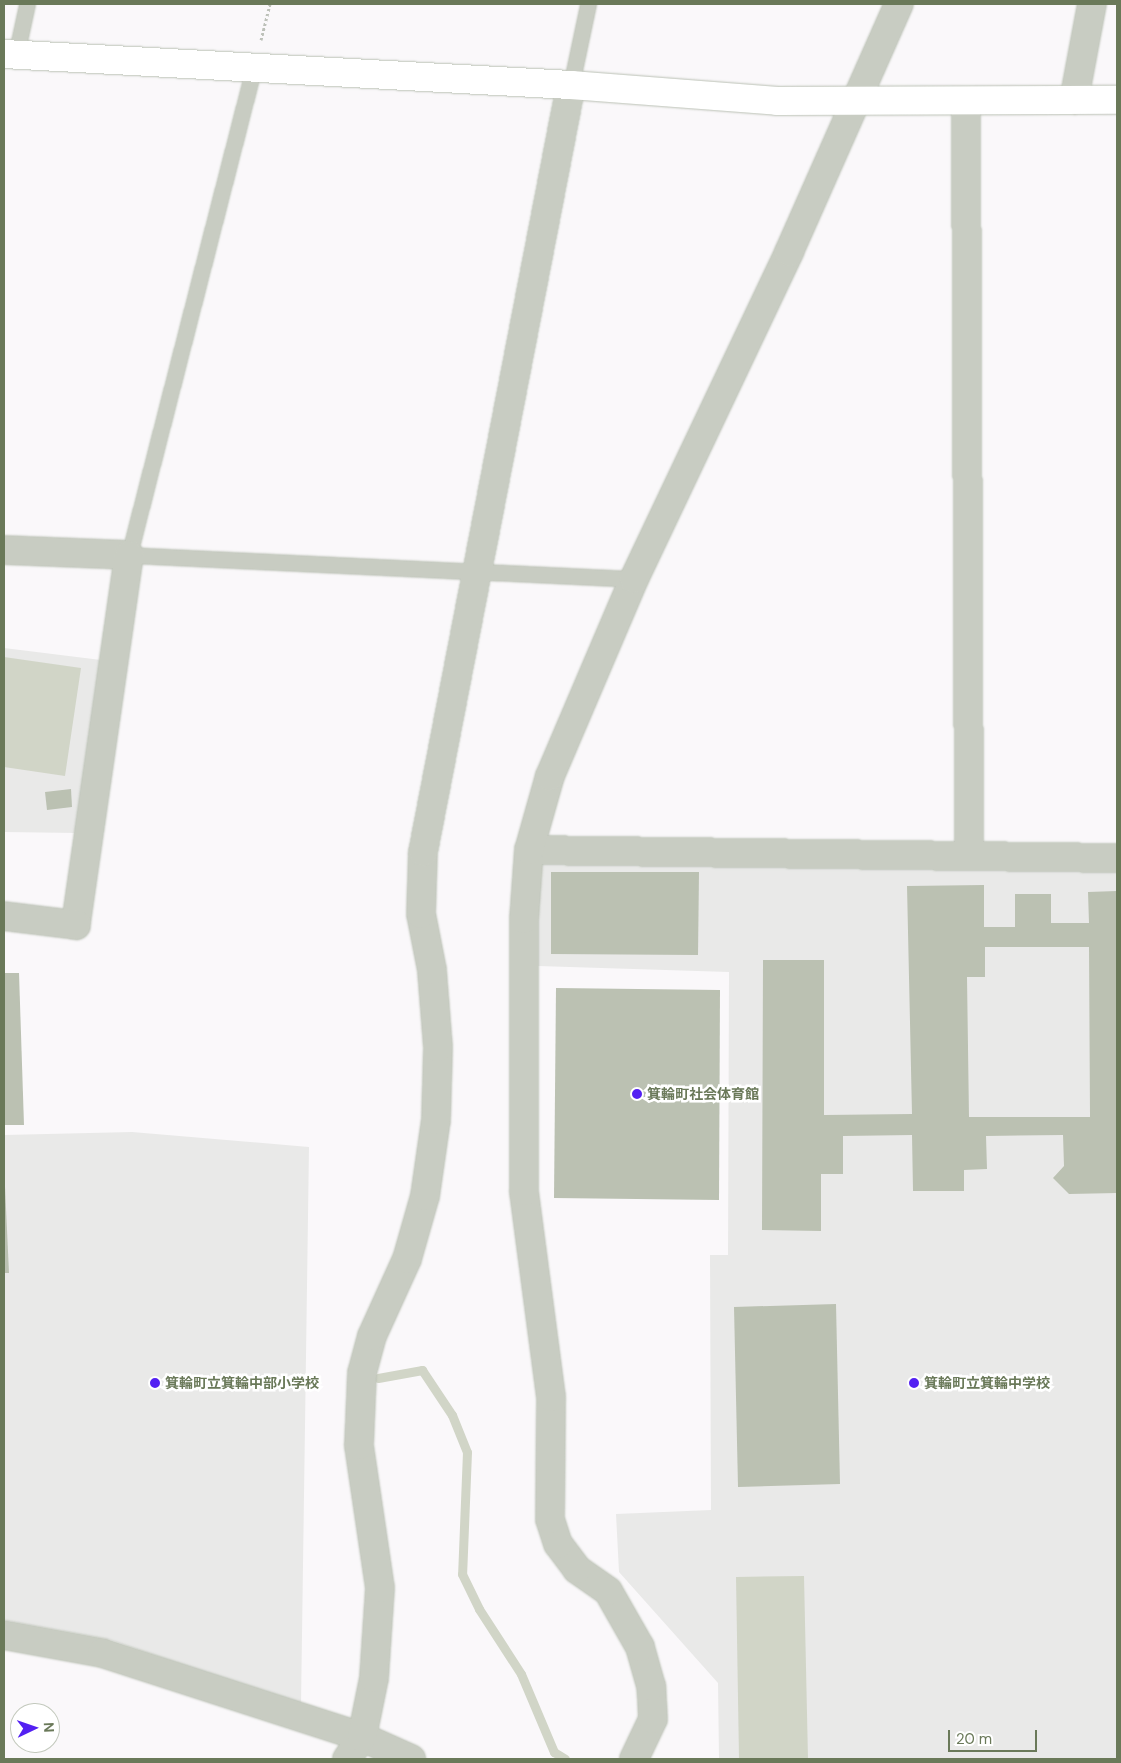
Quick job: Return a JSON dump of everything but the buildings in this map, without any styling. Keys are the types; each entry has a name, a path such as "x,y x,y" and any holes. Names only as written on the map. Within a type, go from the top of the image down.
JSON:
{"street":[{"path":"634,1759 653,1719 650,1686 640,1647 608,1591 577,1569 558,1544 550,1519 550,1397 524,1192 524,919 529,850 550,776 634,579 789,252 853,101 899,4"},
{"path":"1074,100 1092,4"},
{"path":"10,55 571,85 777,101 1117,100"},
{"path":"347,1759 362,1737 374,1678 380,1588 359,1445 362,1373 372,1336 407,1259 425,1196 436,1120 438,1047 432,970 421,914 423,852 479,571 571,85"},
{"path":"966,100 969,856"},
{"path":"4,550 129,555 76,925 4,916"},
{"path":"529,850 1117,858"},
{"path":"4,1636 102,1653 362,1737 411,1759"}],"lane":[{"path":"10,55 27,4"},
{"path":"571,85 588,4"},
{"path":"254,67 129,555 634,579"}],"path":[{"path":"254,67 270,4"}],"shaded area":[{"path":"4,648 101,660 77,833 4,832"},
{"path":"4,657 81,668 65,776 4,767"},
{"name":"箕輪町立箕輪中学校","path":"540,861 1117,869 1117,1759 719,1759 718,1683 619,1572 616,1514 711,1510 710,1255 728,1255 729,972 538,966 535,915"},
{"name":"箕輪町立箕輪中部小学校","path":"132,1132 309,1147 301,1705 108,1639 4,1620 4,1135"},
{"path":"804,1576 808,1759 739,1759 736,1577"}],"waterway":[{"path":"378,1378 422,1370 452,1415 467,1452 462,1574 479,1609 521,1674 554,1752 565,1759"}],"place":[{"name":"箕輪町社会体育館","path":"637,1094"},
{"name":"箕輪町立箕輪中部小学校","path":"155,1383"},
{"name":"箕輪町立箕輪中学校","path":"914,1383"}]}
